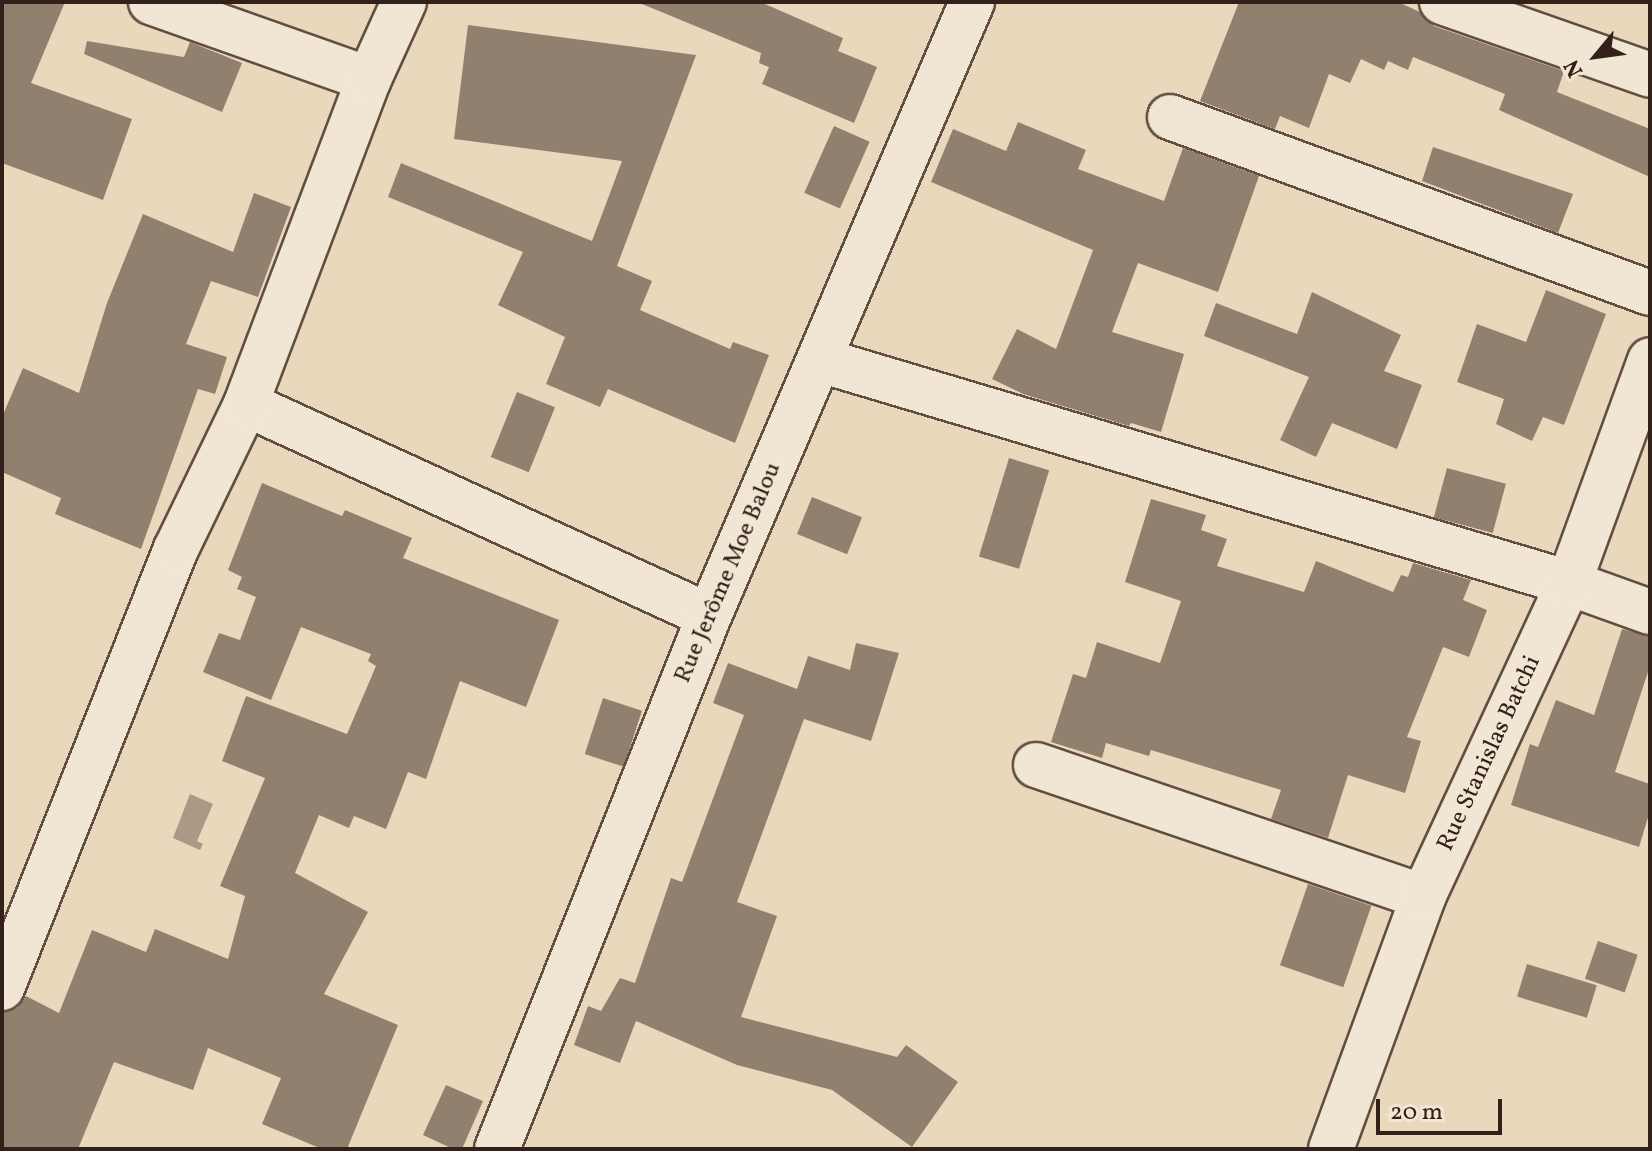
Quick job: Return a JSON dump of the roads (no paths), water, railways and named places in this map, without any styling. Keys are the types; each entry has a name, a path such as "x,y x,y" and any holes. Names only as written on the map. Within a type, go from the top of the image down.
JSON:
{"street":[{"path":"151,2 369,79"},
{"path":"2,988 176,549 246,404 369,79 404,2"},
{"name":"Rue Jerôme Moe Balou","path":"497,1149 709,616 972,2"},
{"path":"1442,2 1650,75"},
{"path":"1170,117 1650,293"},
{"path":"820,360 1569,583 1650,612"},
{"name":"Rue Stanislas Batchi","path":"1331,1149 1423,897 1569,583 1650,360"},
{"path":"246,404 709,616"},
{"path":"1036,765 1423,897"}]}
